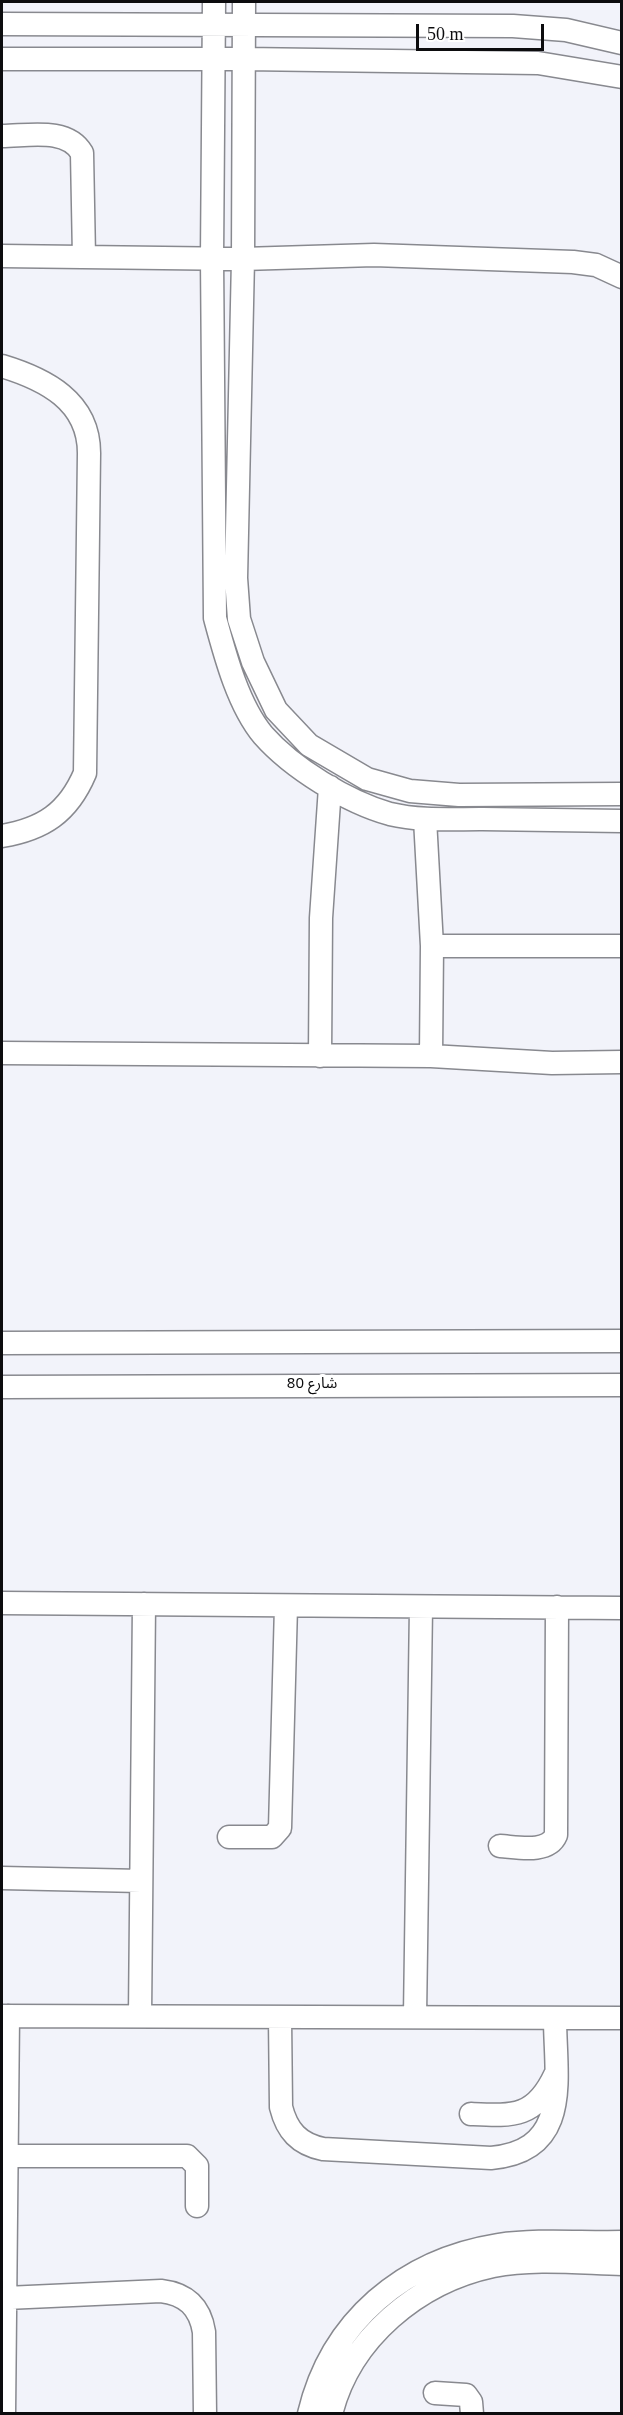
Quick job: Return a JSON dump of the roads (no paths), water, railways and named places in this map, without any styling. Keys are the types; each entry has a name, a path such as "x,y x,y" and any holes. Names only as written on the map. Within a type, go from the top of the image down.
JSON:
{"street":[{"path":"214,2 212,258 215,618 227,660 243,701 263,734 292,762 358,802 390,814 425,819 621,821"},
{"path":"244,2 243,259 236,578 239,619 253,662 276,710 309,745 367,779 410,791 470,795 621,794"},
{"path":"2,24 513,26 566,30 621,43"},
{"path":"2,58 538,63 621,77"},
{"path":"2,136 60,136 76,143 82,153 84,257"},
{"path":"2,256 243,259 374,255 573,262 596,265 621,277"},
{"path":"2,366 21,371 45,383 71,404 86,428 89,453 85,773 76,793 49,820 20,833 2,836"},
{"path":"320,1056 321,918 330,787"},
{"path":"425,819 432,946 431,1056"},
{"path":"432,946 621,946"},
{"path":"2,1053 431,1056 552,1063 621,1062"},
{"path":"2,1342 621,1341"},
{"name":"شارع 80","path":"2,1387 621,1385"},
{"path":"2,1603 621,1608"},
{"path":"140,2016 144,1604"},
{"path":"229,1837 272,1837 280,1828 286,1606"},
{"path":"415,2016 421,1607"},
{"path":"500,1846 543,1847 552,1843 556,1835 557,1607"},
{"path":"2,1878 141,1881"},
{"path":"4,2414 7,2156 5,2016 621,2018"},
{"path":"280,2018 281,2107 284,2120 299,2140 317,2147 491,2157 508,2156 532,2144 549,2124 555,2108 555,2018"},
{"path":"471,2114 510,2116 525,2110 538,2101 549,2088 555,2073"},
{"path":"7,2156 187,2156 196,2166 196,2206"},
{"path":"309,2414 315,2389 329,2356 349,2326 375,2301 412,2275 433,2264 466,2252 499,2245 621,2242"},
{"path":"332,2414 346,2374 362,2349 381,2327 406,2305 433,2287 463,2274 494,2266 526,2262 621,2264"},
{"path":"6,2298 161,2291 186,2298 199,2313 204,2332 205,2414"},
{"path":"435,2394 466,2395 471,2402 472,2414"}]}
